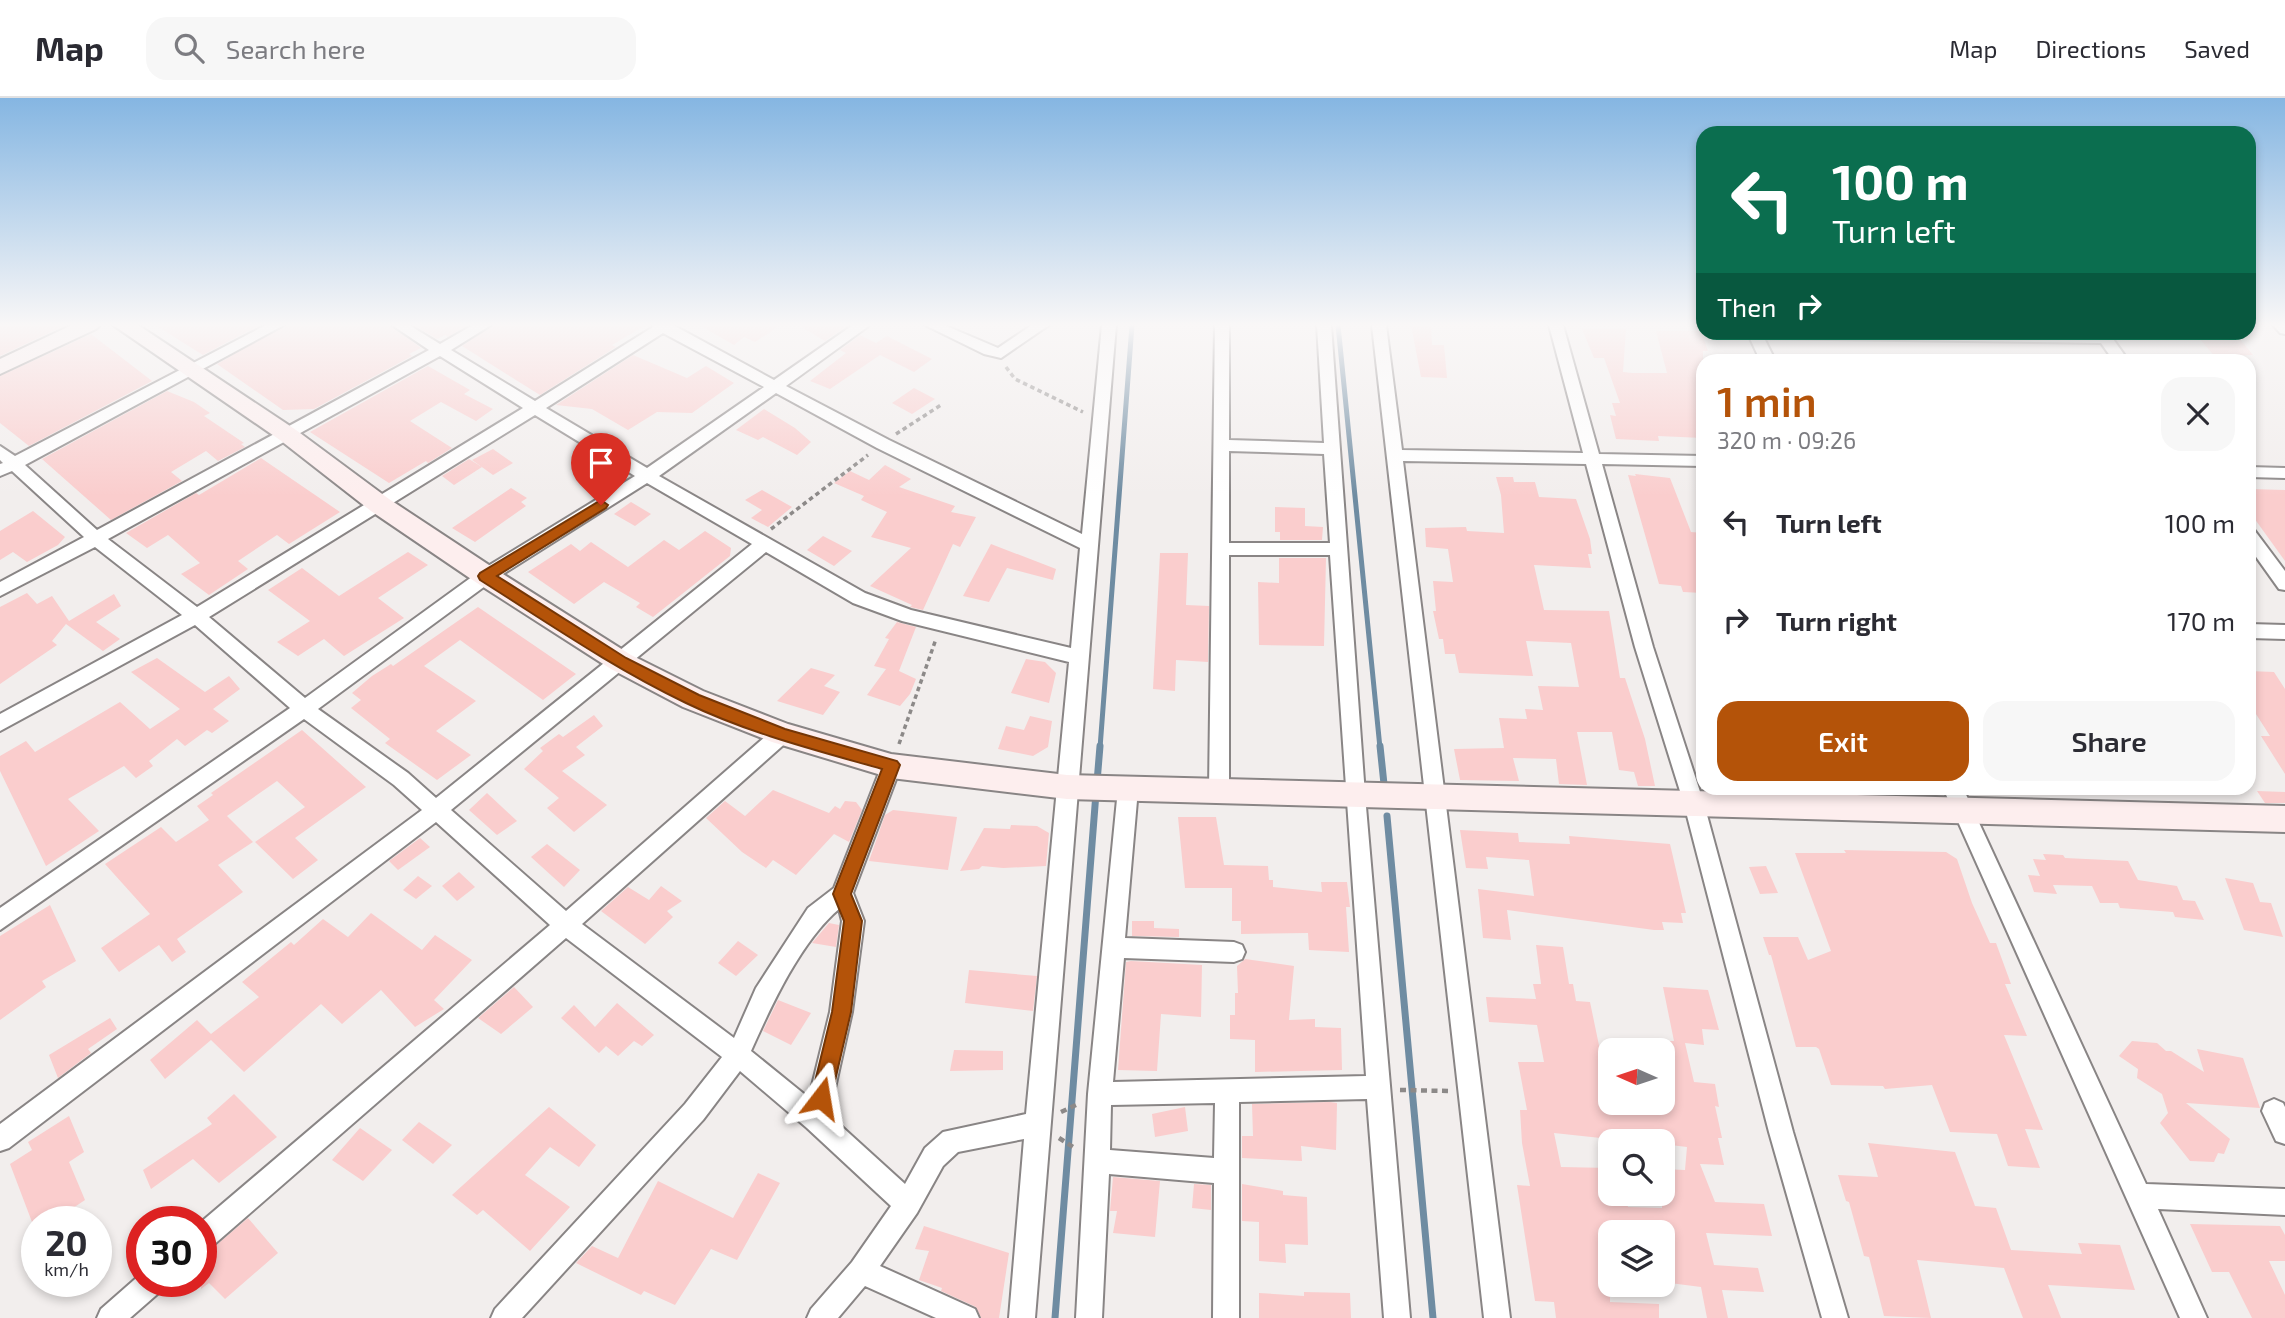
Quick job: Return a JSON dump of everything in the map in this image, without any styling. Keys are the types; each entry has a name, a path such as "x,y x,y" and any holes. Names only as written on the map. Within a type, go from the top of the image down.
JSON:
{"street":[{"path":"165,382 5,462 94,537 196,616 304,709 401,779 566,925 738,1055 816,1119 908,1204"},
{"path":"210,382 288,435 380,505 621,662 693,699 782,734 891,765 948,775 1119,789 1694,804 1958,800 2285,819"},
{"path":"0,590 382,382"},
{"path":"495,382 647,476 859,598 882,608 1079,657"},
{"path":"0,723 196,616 380,505 573,382"},
{"path":"767,382 883,444 1091,546"},
{"path":"0,920 304,709 486,576 647,476 783,382"},
{"path":"1023,1318 1037,1124 1073,787 1079,657 1104,382"},
{"path":"1219,790 1222,382"},
{"path":"1327,382 1355,795 1387,1088 1398,1318"},
{"path":"1386,382 1497,1318"},
{"path":"1572,382 1644,647 1694,804 1781,1132 1835,1318"},
{"path":"1222,445 1331,449"},
{"path":"1394,455 1696,461"},
{"path":"2256,472 2285,473"},
{"path":"0,1139 435,811 621,662 760,542"},
{"path":"2256,545 2285,584"},
{"path":"1222,550 1337,549"},
{"path":"2256,631 2285,632"},
{"path":"217,1226 566,925 782,734"},
{"path":"504,1318 694,1112 738,1055 772,984 816,915 842,894 891,765"},
{"path":"1089,1318 1087,1155 1091,1099 1113,948 1119,789"},
{"path":"1958,800 2194,1318"},
{"path":"816,1119 841,1012 853,921 850,908 842,894"},
{"path":"1113,948 1234,952"},
{"path":"1091,1099 1227,1091 1387,1088"},
{"path":"1226,1318 1227,1091"},
{"path":"820,1318 861,1271 908,1204 934,1157 952,1141 1037,1124"},
{"path":"1087,1155 1226,1171"},
{"path":"2138,1196 2285,1202"},
{"path":"861,1271 966,1318"},
{"path":"110,1318 134,1297"}],"path":[{"path":"1020,382 1100,421"},
{"path":"760,542 883,444 928,411 942,405"},
{"path":"891,765 942,624"},
{"path":"1387,1088 1468,1091"},
{"path":"1062,1112 1091,1099"},
{"path":"1059,1138 1087,1155"}],"building":[{"path":"0,382 150,382 29,446 0,423"},
{"path":"243,382 364,382 314,409 283,410"},
{"path":"400,382 456,382 470,390 464,394 493,409 476,421 441,402 410,421 452,448 389,483 310,432"},
{"path":"519,382 561,382 540,395"},
{"path":"592,382 734,383 692,413 657,412 628,430 592,409 556,405"},
{"path":"812,382 840,382 830,389"},
{"path":"1613,382 1696,382 1696,438 1658,436 1659,441 1616,439 1610,415 1616,416 1612,403 1620,403"},
{"path":"914,388 935,399 912,414 892,403"},
{"path":"167,391 194,402 210,413 204,416 244,443 241,444 245,447 218,461 206,451 171,472 182,481 111,520 42,459"},
{"path":"764,409 795,428 811,442 797,455 763,437 758,440 736,430"},
{"path":"493,449 513,463 493,475 472,460"},
{"path":"261,458 340,512 289,544 277,535 238,561 248,569 209,595 181,574 200,563 168,535 147,548 126,533 196,493 199,495"},
{"path":"469,459 482,467 454,485 442,476"},
{"path":"885,465 911,479 899,487 955,506 951,512 976,517 960,547 953,544 923,610 910,607 912,605 870,586 911,548 871,537 887,512 861,500 864,496 834,483 850,471 869,480"},
{"path":"1635,474 1670,478 1691,532 1696,532 1696,593 1683,592 1681,586 1659,584 1628,475 1636,476"},
{"path":"1496,477 1513,477 1514,482 1535,482 1539,497 1576,499 1590,539 1592,554 1588,554 1591,568 1534,565 1544,610 1609,611 1620,678 1625,678 1645,739 1655,786 1638,786 1634,772 1619,770 1612,732 1577,732 1587,785 1559,784 1556,759 1513,758 1519,781 1460,780 1454,749 1504,748 1499,718 1527,719 1525,709 1543,710 1538,686 1579,687 1571,643 1526,641 1533,676 1459,673 1455,654 1445,654 1443,639 1439,639 1433,611 1436,611 1433,581 1453,582 1448,549 1426,547 1425,528 1466,527 1467,531 1504,533 1501,495"},
{"path":"511,488 527,498 521,502 526,506 475,542 452,528"},
{"path":"2256,489 2285,490 2285,561 2256,521"},
{"path":"762,490 792,507 768,527 751,518 762,510 745,500"},
{"path":"631,502 651,514 635,526 614,514"},
{"path":"1275,507 1305,508 1305,526 1323,527 1322,540 1280,540 1280,532 1275,532"},
{"path":"33,511 65,537 58,545 27,562 13,552 0,560 0,531"},
{"path":"705,531 731,548 730,556 653,617 636,607 640,603 604,582 574,604 528,572 571,544 580,551 591,542 628,567 664,540 679,550"},
{"path":"823,536 852,551 834,566 807,550"},
{"path":"991,544 1056,569 1053,580 1007,568 989,602 963,596"},
{"path":"408,552 428,565 378,598 404,618 344,656 324,639 298,656 277,642 310,621 268,590 302,568 339,596"},
{"path":"1160,553 1188,553 1186,605 1209,606 1208,662 1176,660 1175,691 1153,689"},
{"path":"1279,558 1326,558 1324,646 1259,645 1258,582 1279,583"},
{"path":"27,593 37,604 52,596 69,621 114,594 121,606 96,622 120,639 103,651 66,624 52,641 57,645 0,684 0,607"},
{"path":"478,607 576,674 543,700 460,640 424,666 476,701 436,731 471,755 437,780 385,743 390,739 351,708 361,700 352,693 372,676 391,664 393,666"},
{"path":"897,622 916,627 899,671 916,679 910,694 900,706 867,695 886,669 874,666 889,639 885,638"},
{"path":"157,658 205,692 229,676 240,689 213,709 229,721 212,733 207,730 185,746 177,739 149,761 153,766 136,778 124,766 68,799 99,831 46,866 0,771 0,756 26,741 35,752 120,702 150,729 180,709 131,672"},
{"path":"1026,659 1045,662 1056,673 1049,703 1011,693"},
{"path":"811,668 835,675 824,686 840,692 823,715 777,701"},
{"path":"2256,671 2274,672 2285,689 2285,774 2261,736 2270,736 2256,714"},
{"path":"594,715 603,726 576,747 585,755 562,771 607,805 574,832 547,808 559,798 524,769 543,751 540,748 559,734 563,737"},
{"path":"1030,716 1052,721 1048,747 1033,756 998,749 1006,726 1024,730"},
{"path":"302,730 366,787 295,838 318,860 293,879 255,842 305,807 277,781 227,816 253,842 218,865 243,892 177,939 186,952 172,962 159,945 119,972 101,948 150,914 105,864 161,827 176,842 209,820 197,806 213,795 211,793"},
{"path":"773,790 829,813 835,806 840,809 845,801 856,802 862,810 849,842 834,834 796,875 773,860 766,868 742,852 706,818 725,801 745,816"},
{"path":"2257,791 2285,792 2285,803 2265,803"},
{"path":"487,793 517,821 497,835 469,810"},
{"path":"893,810 957,817 948,870 869,861 885,815"},
{"path":"1178,817 1216,817 1224,865 1268,866 1269,880 1273,880 1273,887 1322,892 1321,882 1347,882 1350,907 1346,907 1349,952 1309,950 1308,933 1241,934 1241,921 1232,921 1232,888 1185,888"},
{"path":"1011,825 1037,826 1049,833 1046,866 982,866 979,869 960,871 984,828 1010,829"},
{"path":"1460,830 1518,833 1519,842 1570,844 1569,836 1670,844 1686,913 1681,913 1683,923 1662,922 1664,930 1654,930 1507,910 1511,940 1483,938 1478,889 1534,896 1529,860 1486,857 1488,869 1466,868"},
{"path":"420,838 430,847 398,870 389,861"},
{"path":"547,844 580,870 564,887 531,857"},
{"path":"1844,850 1946,852 1957,859 1972,903 1990,943 1996,943 2011,984 2005,984 2027,1036 2004,1035 2043,1130 2025,1129 2040,1168 2008,1166 1997,1134 1950,1132 1932,1085 1885,1089 1883,1086 1831,1085 1819,1049 1796,1047 1771,955 1763,937 1798,937 1808,960 1831,951 1795,853 1846,853"},
{"path":"2043,854 2063,855 2065,858 2128,861 2138,880 2177,886 2183,900 2195,901 2204,920 2175,917 2173,912 2120,908 2118,903 2100,903 2092,886 2053,885 2057,894 2034,892 2028,875 2040,876 2033,859 2046,860"},
{"path":"1766,866 1778,893 1760,894 1749,867"},
{"path":"459,872 475,887 457,901 442,886"},
{"path":"418,876 432,886 416,899 403,890"},
{"path":"2225,878 2253,883 2260,902 2271,903 2283,937 2244,930"},
{"path":"661,886 682,901 667,911 673,917 645,944 601,911 628,887 649,900"},
{"path":"50,905 76,961 42,981 46,987 0,1020 0,936"},
{"path":"371,913 422,950 435,935 472,960 434,1000 444,1009 415,1027 381,990 342,1024 321,1004 244,1072 211,1040 165,1079 150,1060 197,1020 211,1034 259,997 242,982 291,942 294,945 323,919 348,937"},
{"path":"1132,921 1154,921 1154,928 1179,929 1179,937 1132,936"},
{"path":"829,923 839,925 836,947 812,943"},
{"path":"738,941 758,955 736,976 718,963"},
{"path":"1536,945 1563,947 1569,984 1573,984 1576,1001 1590,1002 1598,1041 1598,1115 1675,1115 1675,1038 1663,987 1708,990 1719,1030 1702,1029 1704,1045 1685,1043 1694,1082 1715,1084 1719,1107 1715,1106 1722,1138 1718,1138 1724,1165 1700,1164 1715,1202 1764,1204 1772,1236 1706,1233 1714,1265 1758,1268 1764,1292 1722,1290 1728,1318 1707,1318 1701,1287 1675,1284 1675,1220 1598,1220 1598,1297 1610,1297 1610,1302 1659,1304 1659,1318 1556,1318 1554,1302 1535,1301 1517,1185 1530,1186 1522,1143 1520,1110 1527,1110 1518,1062 1544,1062 1537,1025 1489,1022 1486,997 1536,999 1533,984 1541,984"},
{"path":"1245,959 1294,966 1289,1020 1315,1019 1315,1027 1341,1028 1342,1070 1255,1072 1255,1040 1230,1039 1230,1015 1235,1015 1235,993 1238,993 1237,966"},
{"path":"1126,962 1202,965 1201,1017 1161,1014 1157,1071 1118,1070"},
{"path":"969,970 1037,976 1033,1011 965,1003"},
{"path":"514,987 533,1007 501,1034 478,1018"},
{"path":"778,1000 811,1013 791,1045 763,1031"},
{"path":"617,1003 654,1035 642,1046 634,1041 618,1056 606,1046 599,1053 561,1018 574,1005 595,1027"},
{"path":"110,1018 117,1029 88,1049 91,1053 58,1078 49,1055"},
{"path":"2132,1041 2157,1043 2204,1072 2197,1049 2243,1058 2260,1108 2186,1103 2230,1139 2224,1154 2218,1153 2214,1162 2190,1161 2160,1123 2168,1113 2162,1094 2137,1078 2138,1069 2119,1056"},
{"path":"954,1050 1003,1051 1003,1070 950,1071"},
{"path":"234,1094 277,1137 219,1183 193,1159 151,1189 143,1170 212,1124 207,1118"},
{"path":"1337,1103 1336,1150 1301,1146 1302,1161 1242,1158 1242,1136 1253,1136 1252,1104"},
{"path":"549,1107 596,1145 579,1167 550,1147 525,1175 570,1207 530,1251 483,1210 477,1215 452,1195"},
{"path":"1185,1107 1188,1131 1155,1137 1152,1114"},
{"path":"69,1116 84,1152 69,1162 85,1200 76,1206 26,1206 10,1164 32,1150 28,1142"},
{"path":"419,1122 452,1145 433,1164 402,1140"},
{"path":"360,1128 392,1150 363,1181 332,1160"},
{"path":"1868,1143 1955,1152 1975,1206 1996,1208 2011,1250 2082,1254 2078,1243 2120,1245 2135,1290 2048,1285 2061,1318 2023,1318 2004,1268 1917,1260 1931,1318 1884,1316 1869,1257 1864,1256 1849,1202 1846,1201 1838,1175 1878,1177"},
{"path":"758,1173 780,1183 737,1260 711,1249 675,1305 644,1291 641,1295 576,1263 592,1246 618,1258 658,1181 733,1218"},
{"path":"1113,1177 1160,1181 1155,1237 1113,1233 1117,1211 1110,1211"},
{"path":"1194,1184 1211,1185 1211,1210 1192,1208"},
{"path":"1242,1184 1283,1191 1283,1195 1307,1197 1308,1245 1285,1244 1286,1263 1259,1261 1259,1222 1242,1221"},
{"path":"248,1218 278,1253 225,1299 217,1291 217,1244"},
{"path":"2190,1224 2280,1226 2285,1235 2285,1261 2269,1261 2285,1295 2285,1318 2252,1318 2229,1272 2212,1272"},
{"path":"924,1226 1009,1253 999,1318 981,1318 976,1307 941,1291 942,1288 919,1280 929,1251 915,1249"},
{"path":"1304,1292 1350,1293 1351,1318 1259,1318 1259,1293 1304,1296"}],"waterway":[{"path":"1100,748 1128,382"},
{"path":"1344,382 1380,748"},
{"path":"1097,782 1100,746"},
{"path":"1380,746 1384,784"},
{"path":"1055,1318 1096,793"},
{"path":"1387,816 1433,1318"}],"route":[{"path":"601,505 486,576 621,662 693,699 782,734 891,765 842,894 850,908 853,921 841,1012 821,1098"}]}
